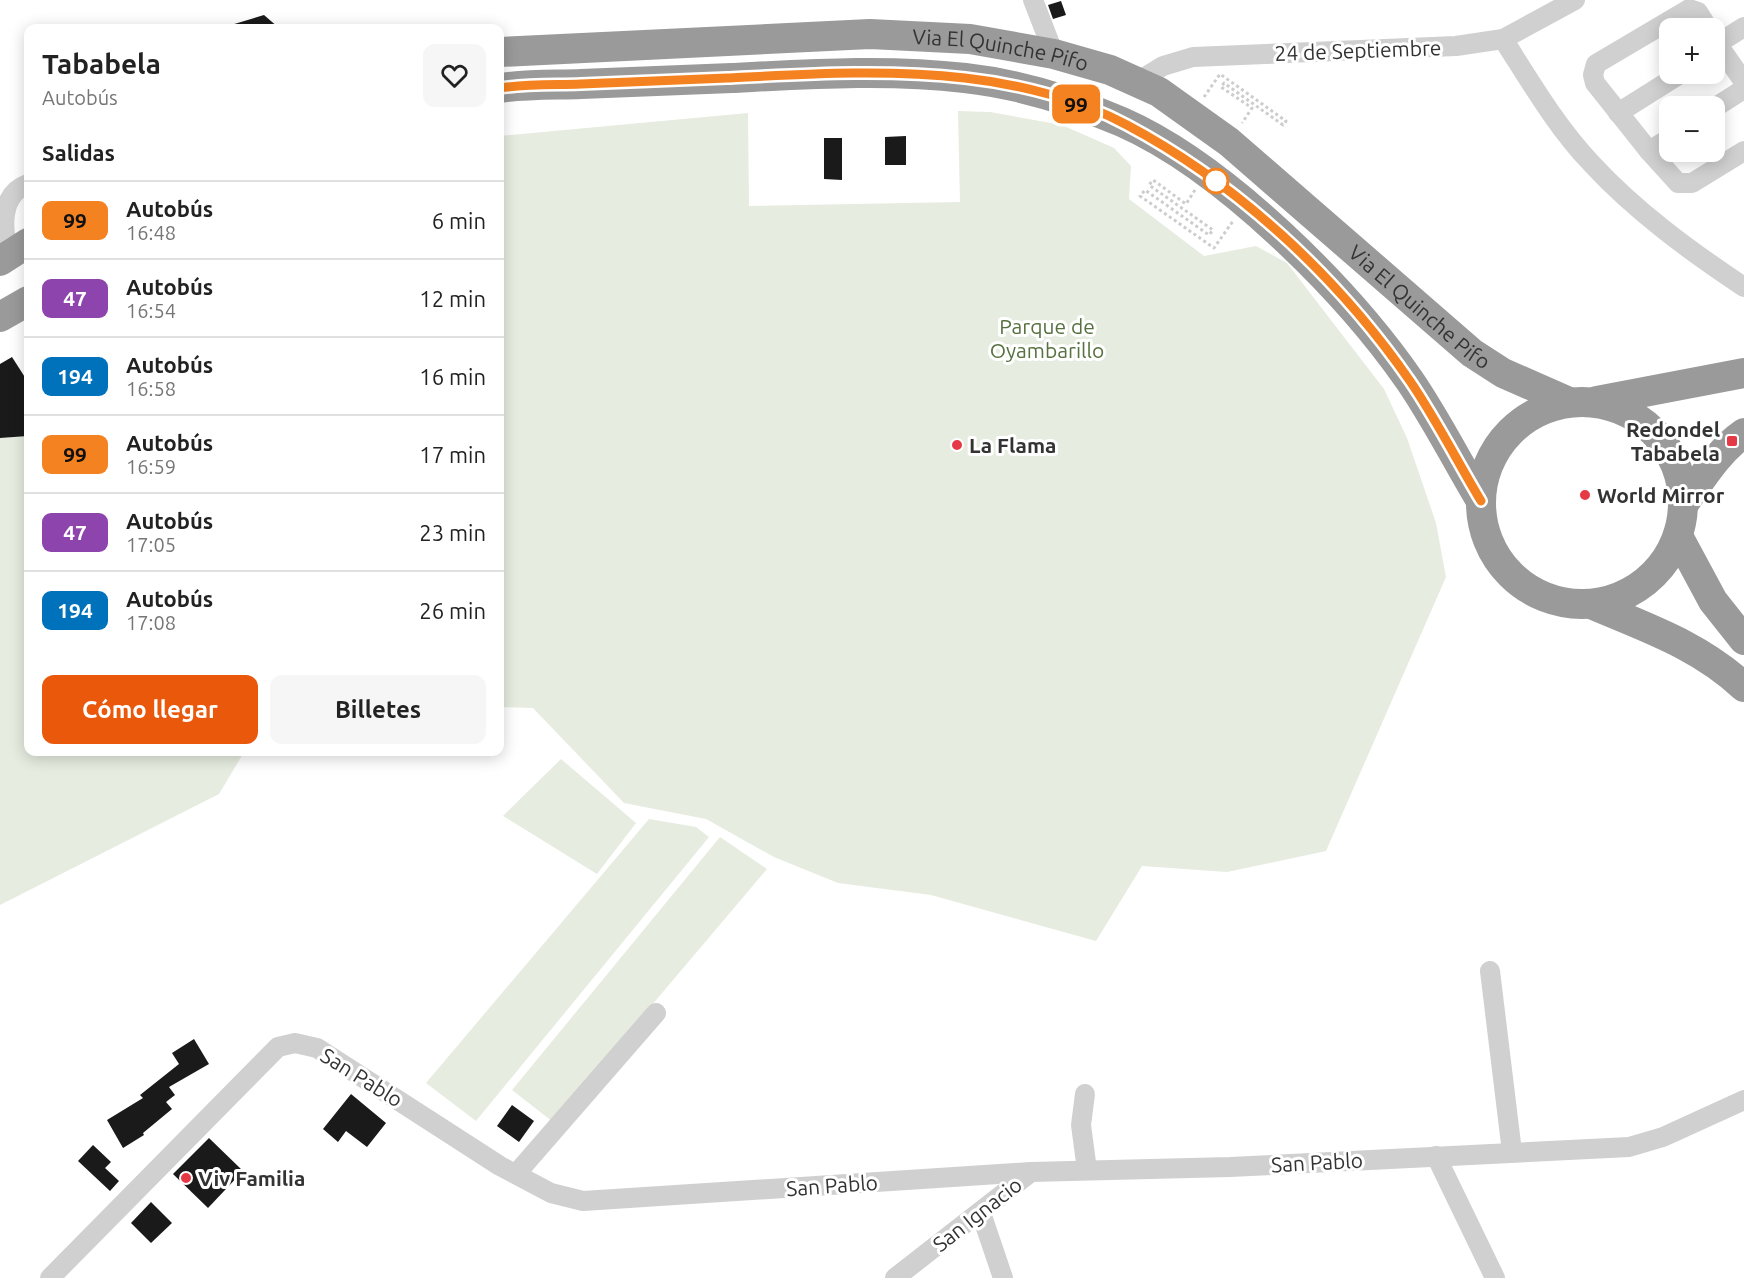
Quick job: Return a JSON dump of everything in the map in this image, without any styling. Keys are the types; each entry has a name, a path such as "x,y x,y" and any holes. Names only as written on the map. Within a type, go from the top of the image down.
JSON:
{"highway":[{"name":"Via El Quinche Pifo","path":"504,52 870,34 970,39 1054,54 1110,70 1159,92 1229,142 1472,353 1503,373 1581,402"},
{"path":"504,88 815,74 896,74 967,78 1067,101 1125,123 1216,181 1286,240 1372,330 1411,382 1481,501"},
{"path":"0,317 24,303"},
{"path":"1581,402 1618,408 1645,423 1666,446 1679,474 1683,505 1678,536 1665,562 1645,583 1619,598 1591,604 1558,602 1526,588 1502,565 1486,535 1481,501 1486,472 1499,445 1519,423 1545,408 1744,374"},
{"path":"1683,505 1708,469 1732,441 1744,433"},
{"path":"1678,536 1713,601 1744,640"},
{"path":"1591,604 1697,650 1722,667 1744,687"}],"street":[{"path":"1033,0 1054,54"},
{"name":"24 de Septiembre","path":"1137,82 1163,66 1193,57 1416,49 1503,39 1575,0"},
{"path":"1674,18 1689,9 1698,12 1701,18"},
{"path":"1659,27 1596,64 1593,75 1595,83 1649,151 1678,183 1692,183 1744,151"},
{"path":"1725,39 1744,27"},
{"path":"1503,39 1544,103 1590,162 1627,198 1716,269 1744,288"},
{"path":"1725,43 1744,41"},
{"path":"1725,56 1744,82"},
{"path":"1618,112 1664,84"},
{"path":"1725,101 1744,89"},
{"path":"1649,151 1659,145"},
{"path":"13,253 3,235 1,216 10,194 24,186"},
{"path":"1716,269 1744,278"},
{"path":"1490,971 1512,1152"},
{"path":"516,1174 656,1013"},
{"name":"San Pablo","path":"50,1278 278,1047 285,1044 307,1044 317,1048 516,1174 551,1193 583,1201 1031,1172 1241,1166 1629,1147 1664,1137 1744,1100"},
{"path":"1084,1094 1081,1125 1087,1170"},
{"path":"1436,1156 1495,1278"},
{"name":"San Ignacio","path":"895,1278 1031,1172"},
{"path":"981,1213 1003,1278"}],"path":[{"path":"1191,115 1220,74 1286,121 1283,125 1224,83 1221,87 1252,108"},
{"path":"1186,204 1153,180 1149,186 1213,230 1209,236 1145,190 1140,196 1214,248 1244,205"}],"green space":[{"name":"Parque de Oyambarillo","path":"958,111 990,112 1062,125 1114,148 1131,166 1129,199 1204,256 1256,246 1287,263 1384,389 1407,438 1436,523 1446,577 1326,851 1227,872 1142,866 1096,941 931,895 838,883 774,857 706,819 624,803 533,708 504,707 504,136 748,113 749,206 960,202"},
{"path":"24,436 24,756 242,756 219,794 0,905 0,438"},
{"path":"561,759 636,823 597,874 503,816"},
{"path":"649,819 696,827 709,837 476,1121 426,1083"},
{"path":"720,837 767,869 553,1122 512,1090"}],"building":[{"path":"1061,1 1066,15 1053,19 1048,5"},
{"path":"264,15 274,24 234,24"},
{"path":"906,136 906,165 885,165 885,137"},
{"path":"824,138 842,138 842,180 824,179"},
{"path":"12,357 24,376 24,436 0,438 0,364"},
{"path":"194,1039 209,1064 169,1087 175,1095 166,1102 172,1109 143,1133 144,1135 123,1148 107,1120 143,1098 140,1095 179,1064 172,1053"},
{"path":"351,1094 386,1123 367,1147 346,1131 338,1142 323,1129"},
{"path":"512,1105 534,1121 519,1142 497,1126"},
{"path":"209,1138 243,1171 208,1208 173,1174"},
{"path":"93,1145 111,1162 105,1168 119,1181 110,1191 78,1161"},
{"path":"151,1202 172,1223 151,1243 131,1223"}],"bus line":[{"name":"99","path":"504,87 815,74 896,74 967,78 1021,88 1067,101 1125,123 1216,181 1286,240 1339,293 1372,330 1411,382 1481,501"}],"place":[{"name":"Redondel Tababela","path":"1732,441"},
{"name":"La Flama","path":"957,445"},
{"name":"World Mirror","path":"1585,495"},
{"name":"Viv Familia","path":"186,1178"}]}
